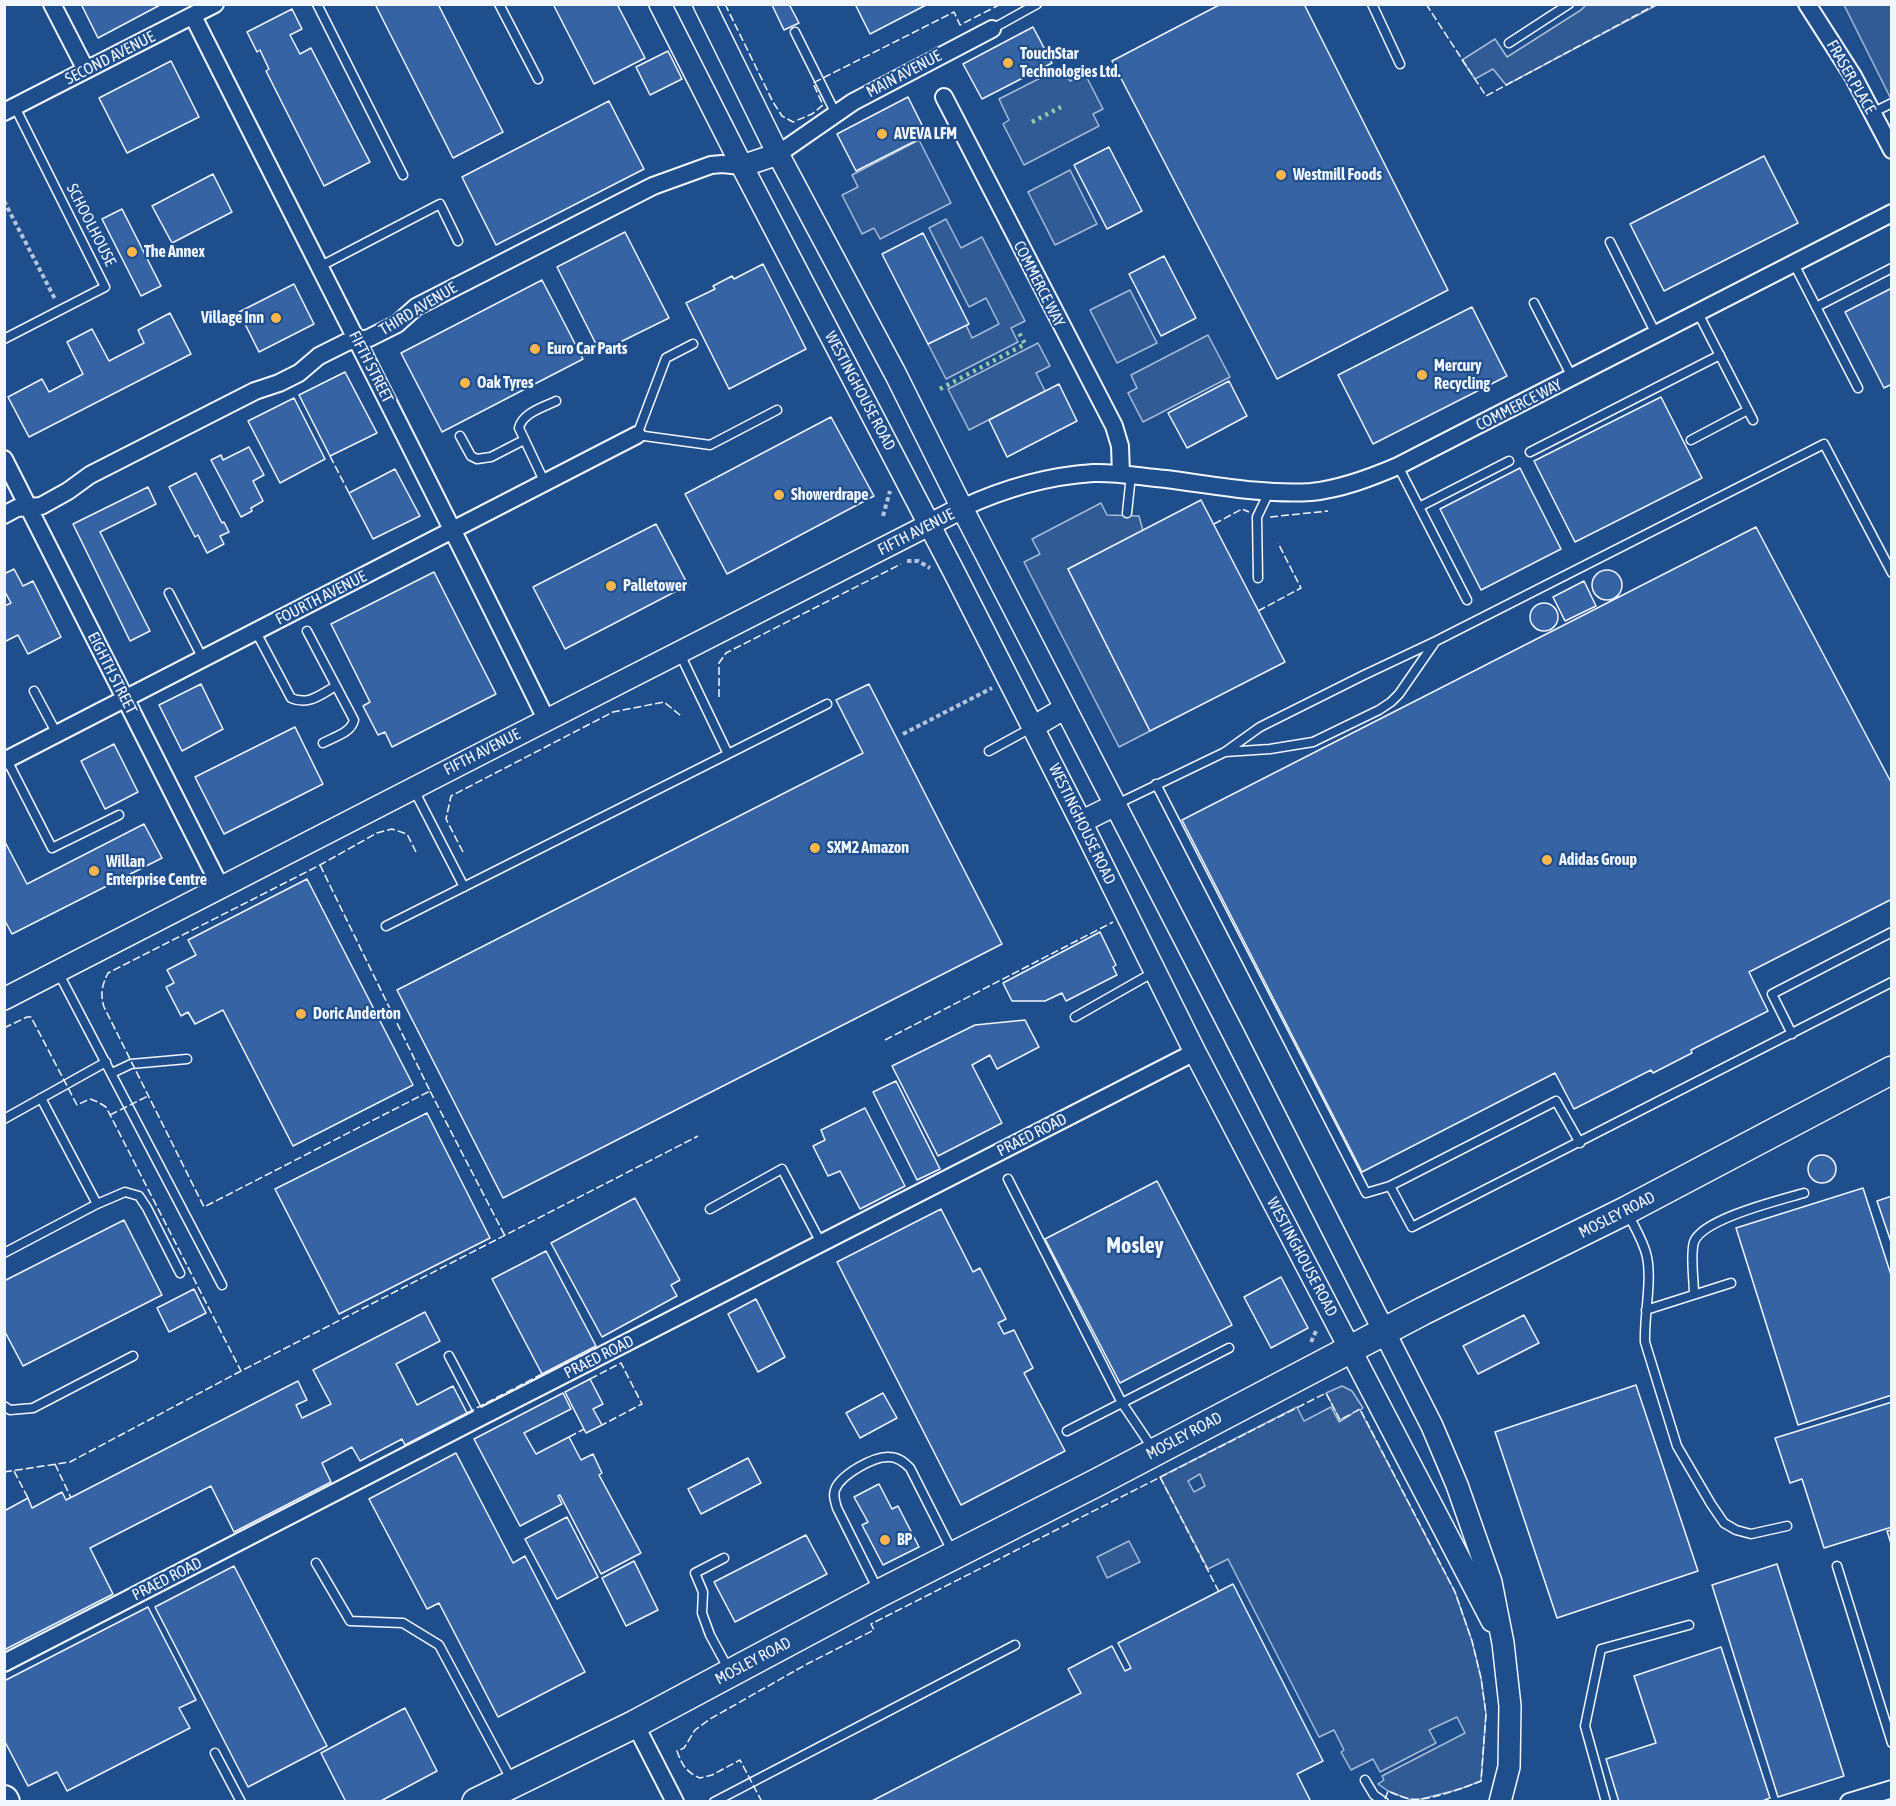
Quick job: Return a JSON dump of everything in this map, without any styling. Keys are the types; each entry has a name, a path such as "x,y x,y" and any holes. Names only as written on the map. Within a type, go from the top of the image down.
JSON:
{"main road":[{"name":"MOSLEY ROAD","path":"476,1802 635,1724 880,1593 1385,1331 1627,1210 1892,1071"}],"street":[{"path":"52,4 86,70"},
{"name":"SECOND AVENUE","path":"10,109 215,4"},
{"name":"WESTINGHOUSE ROAD","path":"660,4 930,525 1195,1052 1503,1643"},
{"name":"WESTINGHOUSE ROAD","path":"704,4 778,154 896,375 1432,1426 1457,1485 1491,1582 1503,1643 1510,1706 1509,1767 1495,1801"},
{"name":"FRASER PLACE","path":"1807,4 1853,76 1892,150"},
{"name":"FIFTH STREET","path":"193,16 318,267 358,340 546,719"},
{"name":"MAIN AVENUE","path":"778,154 853,102 992,29"},
{"name":"COMMERCE WAY","path":"944,97 1114,426 1126,475"},
{"path":"742,166 778,154"},
{"name":"THIRD AVENUE","path":"4,516 17,508 41,506 90,475 255,391 299,374 319,356 347,342 369,338 397,324 416,307 653,186 711,165 742,166"},
{"name":"COMMERCE WAY","path":"962,508 985,497 1034,482 1095,473 1269,492 1332,489 1375,476 1573,378 1892,213"},
{"name":"FOURTH AVENUE","path":"6,760 637,435"},
{"name":"EIGHTH STREET","path":"4,459 220,888"},
{"name":"FIFTH AVENUE","path":"4,999 546,719 962,508"},
{"path":"1033,727 1065,708"},
{"path":"1081,822 1115,805"},
{"name":"PRAED ROAD","path":"4,1663 1195,1052"},
{"path":"635,1724 675,1802"},
{"path":"1850,1802 1892,1789"}],"lane":[{"path":"317,4 403,175"},
{"path":"499,4 538,79"},
{"name":"MAIN AVENUE","path":"992,29 1037,4"},
{"path":"1372,4 1400,64"},
{"path":"1509,43 1569,4"},
{"path":"795,32 836,114"},
{"path":"1872,113 1892,103"},
{"name":"SCHOOLHOUSE","path":"4,339 105,287 10,109"},
{"path":"318,267 440,204 458,241"},
{"path":"1610,242 1656,335"},
{"path":"1794,264 1858,388"},
{"path":"1816,308 1892,268"},
{"path":"1534,303 1573,378"},
{"path":"1698,313 1753,420"},
{"path":"693,344 666,358 637,435 710,445 777,410"},
{"path":"1530,452 1720,355"},
{"path":"545,483 519,428 520,421 528,415 556,401"},
{"path":"1691,440 1748,410"},
{"path":"460,436 471,456 477,459 491,457 524,440"},
{"path":"1115,805 1225,752 1260,727 1436,641 1824,444 1892,573"},
{"path":"1419,507 1509,461"},
{"path":"1398,466 1467,600"},
{"path":"1126,475 1127,513"},
{"path":"1258,578 1257,518 1269,492"},
{"path":"169,593 203,659"},
{"path":"307,631 354,720 349,729 323,743"},
{"path":"256,632 291,698 306,702 336,686"},
{"path":"1225,752 1270,749 1313,742 1379,710 1399,694 1436,641"},
{"path":"680,653 728,754"},
{"path":"34,691 57,734"},
{"path":"386,926 827,704"},
{"path":"988,751 1033,727"},
{"path":"6,760 52,848 119,815"},
{"path":"1156,784 1366,1193 1390,1186 1556,1101 1580,1143"},
{"path":"413,788 464,887"},
{"path":"1792,1034 1772,994 1892,933"},
{"path":"58,972 222,1285"},
{"path":"1075,1017 1155,972"},
{"path":"1390,1186 1412,1227 1892,982"},
{"path":"112,1073 131,1064 187,1059"},
{"path":"4,1119 106,1062"},
{"path":"41,1098 97,1204"},
{"path":"710,1209 782,1169 821,1243"},
{"path":"1008,1179 1122,1403 1155,1452"},
{"path":"4,1253 97,1204 125,1192 139,1196 180,1273"},
{"path":"1694,1294 1693,1248 1700,1232 1748,1209 1804,1193"},
{"path":"1627,1210 1647,1255 1645,1327 1647,1350 1677,1446 1724,1523 1736,1530 1751,1534 1787,1526"},
{"path":"1646,1310 1731,1282"},
{"path":"1067,1431 1229,1348"},
{"path":"4,1406 10,1410 33,1408 133,1356"},
{"path":"449,1356 481,1417"},
{"path":"880,1593 834,1499 838,1483 845,1476 870,1462 891,1457 901,1460 910,1468 954,1555"},
{"path":"724,1558 695,1573 703,1592 702,1612 710,1635 730,1674"},
{"path":"316,1563 350,1621 403,1623 439,1645 513,1784"},
{"path":"1837,1566 1892,1743"},
{"path":"1606,1802 1585,1726 1601,1649 1689,1624"},
{"path":"714,1802 1015,1645"},
{"path":"215,1753 241,1802"},
{"path":"1365,1780 1374,1795 1384,1802"}],"path":[{"path":"4,201 61,310"},
{"path":"903,734 1009,680"}],"shaded area":[{"path":"1586,5 1657,5 1506,85 1493,69 1475,79 1462,60 1495,39 1507,57"},
{"path":"1844,5 1891,5 1891,99"},
{"path":"1062,67 1070,81 1085,74 1103,109 1093,114 1099,126 1024,165 1003,124 1009,120 999,99"},
{"path":"919,140 951,203 880,239 874,228 862,234 842,195 858,187 852,175"},
{"path":"1070,170 1097,224 1055,245 1028,192"},
{"path":"946,219 961,248 982,237 1025,321 1011,328 1018,342 946,379 928,344 966,325 972,338 999,324 986,298 969,307 929,228"},
{"path":"1130,290 1157,343 1117,363 1090,310"},
{"path":"1208,335 1230,377 1143,422 1128,393 1137,388 1131,375"},
{"path":"1038,343 1050,366 1036,373 1045,391 969,430 948,389"},
{"path":"1101,503 1107,515 1139,516 1143,531 1068,569 1150,731 1119,747 1024,562 1040,554 1032,539"},
{"path":"1342,1386 1352,1391 1363,1408 1360,1410 1455,1592 1472,1641 1481,1678 1486,1714 1481,1781 1460,1789 1411,1800 1388,1791 1378,1784 1384,1780 1382,1776 1465,1733 1457,1717 1429,1730 1436,1743 1380,1772 1373,1759 1351,1770 1341,1752 1344,1750 1334,1730 1319,1737 1228,1559 1208,1569 1160,1477 1297,1407 1304,1421 1331,1407 1339,1422 1352,1414 1340,1420 1326,1393","holes":["1200,1474 1205,1486 1194,1492 1188,1481"]},
{"path":"1129,1541 1140,1562 1107,1578 1097,1557"}],"building":[{"path":"81,4 162,4 98,38"},
{"path":"375,4 438,4 503,132 453,158"},
{"path":"553,4 617,4 645,58 594,84"},
{"path":"789,4 799,23 784,30 772,5"},
{"path":"855,4 928,4 870,34"},
{"name":"Westmill Foods","path":"1221,4 1304,4 1448,290 1277,379 1112,61"},
{"path":"292,9 302,29 290,35 300,54 311,48 370,162 324,186 266,71 269,69 260,50 257,52 247,32"},
{"name":"TouchStar Technologies Ltd.","path":"1033,27 1052,63 982,99 963,64"},
{"path":"668,51 682,79 650,95 636,67"},
{"path":"171,61 199,117 127,153 99,98"},
{"name":"AVEVA LFM","path":"908,97 927,135 856,171 837,134"},
{"path":"609,101 644,169 496,245 462,177"},
{"path":"1109,147 1142,211 1107,229 1074,165"},
{"path":"1764,156 1798,223 1664,291 1630,224"},
{"path":"213,174 232,212 172,243 152,206"},
{"name":"The Annex","path":"122,209 161,286 141,296 102,219"},
{"path":"625,232 669,318 600,352 557,267"},
{"path":"923,233 969,324 928,344 882,254"},
{"path":"1164,256 1196,318 1161,336 1129,274"},
{"path":"763,264 806,349 729,389 686,303 715,289 713,286 732,276 734,279"},
{"path":"542,280 583,359 442,432 401,353"},
{"name":"Village Inn","path":"294,284 314,324 259,352 239,312"},
{"path":"1892,288 1892,384 1884,388 1845,312"},
{"name":"Mercury Recycling","path":"1472,307 1507,376 1373,444 1338,375"},
{"path":"170,313 191,354 29,437 8,397 42,379 49,392 83,374 67,342 92,329 109,361 144,343 138,330"},
{"path":"345,372 377,433 330,456 299,395"},
{"path":"1229,381 1247,416 1187,448 1168,413"},
{"path":"1059,384 1077,421 1007,457 989,420"},
{"path":"1661,397 1702,478 1575,542 1534,461"},
{"path":"294,398 325,459 280,483 248,421"},
{"name":"Showerdrape","path":"831,417 874,496 727,574 685,494"},
{"path":"249,447 264,475 253,481 263,501 241,517 211,460 221,455 223,460"},
{"path":"1520,468 1561,549 1481,590 1440,509"},
{"path":"395,469 420,516 373,539 349,493"},
{"path":"196,473 229,532 220,536 224,544 207,553 198,535 195,537 169,487"},
{"path":"148,487 156,504 100,532 150,631 130,641 73,524"},
{"path":"1201,500 1285,662 1150,731 1068,569"},
{"name":"Palletower","path":"656,524 688,585 565,649 533,587"},
{"name":"Adidas Group","path":"1756,527 1892,784 1892,899 1749,972 1768,1011 1691,1050 1692,1053 1653,1073 1651,1070 1574,1109 1555,1073 1362,1172 1182,820"},
{"path":"14,569 23,586 33,581 61,637 28,654 18,635 4,642 4,606 11,603 4,590 4,574"},
{"path":"1607,570 1613,571 1621,579 1621,591 1613,599 1607,600 1601,599 1593,591 1592,585 1593,579 1601,571"},
{"path":"434,572 496,694 392,747 385,732 378,735 363,706 370,702 331,624"},
{"path":"1584,581 1596,606 1565,621 1553,597"},
{"path":"1544,603 1554,607 1558,617 1554,627 1544,631 1534,627 1530,617 1534,607"},
{"path":"201,684 223,729 182,751 159,705"},
{"name":"SXM2 Amazon","path":"869,684 1002,944 503,1198 397,990 863,753 836,700"},
{"path":"295,727 323,784 224,834 195,777"},
{"path":"114,744 138,792 105,809 81,761"},
{"name":"Willan Enterprise Centre","path":"144,824 162,858 12,934 4,919 4,840 27,884"},
{"name":"Doric Anderton","path":"307,879 413,1085 293,1146 223,1010 195,1024 188,1012 181,1016 166,987 174,983 167,970 196,955 188,940"},
{"path":"1100,932 1116,965 1113,967 1117,975 1066,1001 1062,993 1045,1001 1012,1001 1003,983"},
{"path":"1025,1020 1039,1047 997,1069 990,1055 972,1065 1002,1123 938,1156 892,1066 975,1025"},
{"path":"896,1081 940,1169 917,1180 873,1092"},
{"path":"865,1108 905,1186 860,1209 840,1171 828,1176 813,1146 825,1140 821,1130"},
{"path":"427,1113 490,1238 339,1314 275,1189"},
{"path":"1822,1155 1832,1159 1836,1169 1832,1179 1822,1183 1812,1179 1808,1169 1812,1159"},
{"path":"1157,1181 1232,1325 1120,1383 1045,1239"},
{"path":"1863,1188 1892,1278 1892,1395 1798,1425 1736,1228"},
{"path":"1892,1196 1892,1245 1877,1201"},
{"path":"635,1198 680,1280 671,1285 677,1296 602,1337 551,1243"},
{"path":"941,1209 973,1272 980,1268 1006,1319 998,1323 1004,1334 1014,1330 1033,1368 1024,1373 1065,1451 961,1505 837,1262"},
{"path":"124,1220 162,1295 23,1366 4,1330 4,1281"},
{"path":"546,1251 596,1346 542,1374 492,1279"},
{"path":"1281,1277 1308,1328 1271,1348 1244,1297"},
{"path":"194,1289 206,1313 169,1332 157,1308"},
{"path":"756,1299 785,1357 758,1372 728,1314"},
{"path":"425,1312 440,1341 396,1364 417,1405 453,1386 467,1413 405,1445 402,1439 360,1461 352,1447 322,1463 331,1482 234,1532 211,1486 90,1548 113,1594 4,1650 4,1507 6,1510 28,1498 32,1508 62,1492 66,1500 298,1381 307,1400 296,1405 302,1418 331,1404 313,1370"},
{"path":"1524,1315 1539,1343 1478,1374 1463,1346"},
{"path":"590,1379 603,1404 593,1409 602,1425 586,1433 565,1392"},
{"path":"1636,1385 1698,1571 1557,1618 1495,1432"},
{"path":"563,1393 571,1409 524,1433 536,1454 569,1437 581,1460 593,1454 602,1473 599,1475 641,1553 601,1574 560,1495 558,1496 562,1504 520,1526 474,1439"},
{"path":"883,1393 897,1418 860,1438 846,1413"},
{"path":"1892,1402 1892,1527 1824,1548 1802,1479 1790,1483 1775,1438"},
{"path":"456,1453 513,1563 525,1556 585,1672 498,1717 439,1603 427,1609 369,1499"},
{"path":"748,1458 761,1483 701,1514 688,1489"},
{"path":"879,1484 892,1509 898,1506 919,1547 883,1565 862,1525 868,1522 854,1497"},
{"path":"567,1517 598,1577 557,1599 525,1539"},
{"path":"1892,1530 1892,1547 1887,1531"},
{"path":"806,1535 827,1574 735,1622 714,1582"},
{"path":"634,1561 658,1610 626,1626 602,1578"},
{"path":"1777,1564 1844,1776 1778,1797 1712,1585"},
{"path":"234,1566 327,1746 248,1787 155,1607"},
{"path":"1233,1584 1323,1761 1297,1774 1311,1802 870,1802 1081,1693 1068,1669 1112,1646 1125,1671 1131,1668 1118,1643"},
{"path":"148,1607 196,1700 179,1708 190,1728 67,1791 57,1772 28,1786 4,1740 4,1681"},
{"path":"1721,1647 1770,1798 1760,1802 1619,1802 1606,1759 1656,1743 1634,1676"},
{"path":"405,1708 437,1771 379,1802 346,1802 321,1753"}],"hedge":[{"path":"1032,122 1061,107"},
{"path":"940,389 1025,344 1018,331"}],"fence":[{"path":"725,4 773,102 782,116 793,122 812,114 823,105 813,83 954,12 960,25 1001,4"},
{"path":"1426,4 1486,96 1657,4"},
{"path":"330,456 349,493"},
{"path":"1214,524 1242,509 1249,512"},
{"path":"1270,517 1328,511"},
{"path":"1258,611 1301,588 1278,543"},
{"path":"719,697 719,663 726,653 901,564"},
{"path":"463,852 446,819 451,796 613,712 664,702 681,716"},
{"path":"320,865 430,1091 204,1207 104,1007 102,990 108,973 320,865 377,833 392,829 407,834 417,854"},
{"path":"885,1040 1113,922"},
{"path":"4,1028 31,1017 77,1105 90,1099 106,1107 241,1371"},
{"path":"430,1091 505,1236"},
{"path":"110,1115 148,1096"},
{"path":"4,1472 70,1462 241,1371 698,1136"},
{"path":"590,1379 621,1363 642,1404 602,1425"},
{"path":"467,1413 542,1374"},
{"path":"762,1802 740,1760 712,1775 700,1778 685,1768 677,1751 684,1748 695,1730 710,1719 807,1664 874,1630 871,1624 1326,1393 1340,1420 1360,1409 1455,1592 1472,1641 1481,1678 1486,1714 1481,1781 1446,1793 1418,1799 1405,1798 1388,1791 1384,1802"},
{"path":"569,1437 584,1429"},
{"path":"55,1464 71,1498"},
{"path":"14,1471 28,1498"},
{"path":"1160,1477 1219,1592"}],"place":[{"name":"TouchStar Technologies Ltd.","path":"1008,63"},
{"name":"AVEVA LFM","path":"882,134"},
{"name":"Westmill Foods","path":"1281,175"},
{"name":"The Annex","path":"132,252"},
{"name":"Village Inn","path":"276,318"},
{"name":"Euro Car Parts","path":"535,349"},
{"name":"Mercury Recycling","path":"1422,375"},
{"name":"Oak Tyres","path":"465,383"},
{"name":"Showerdrape","path":"779,495"},
{"name":"Palletower","path":"611,586"},
{"name":"SXM2 Amazon","path":"815,848"},
{"name":"Adidas Group","path":"1547,860"},
{"name":"Willan Enterprise Centre","path":"94,871"},
{"name":"Doric Anderton","path":"301,1014"},
{"name":"BP","path":"885,1540"}],"district":[{"name":"Mosley","path":"1135,1246"}]}
